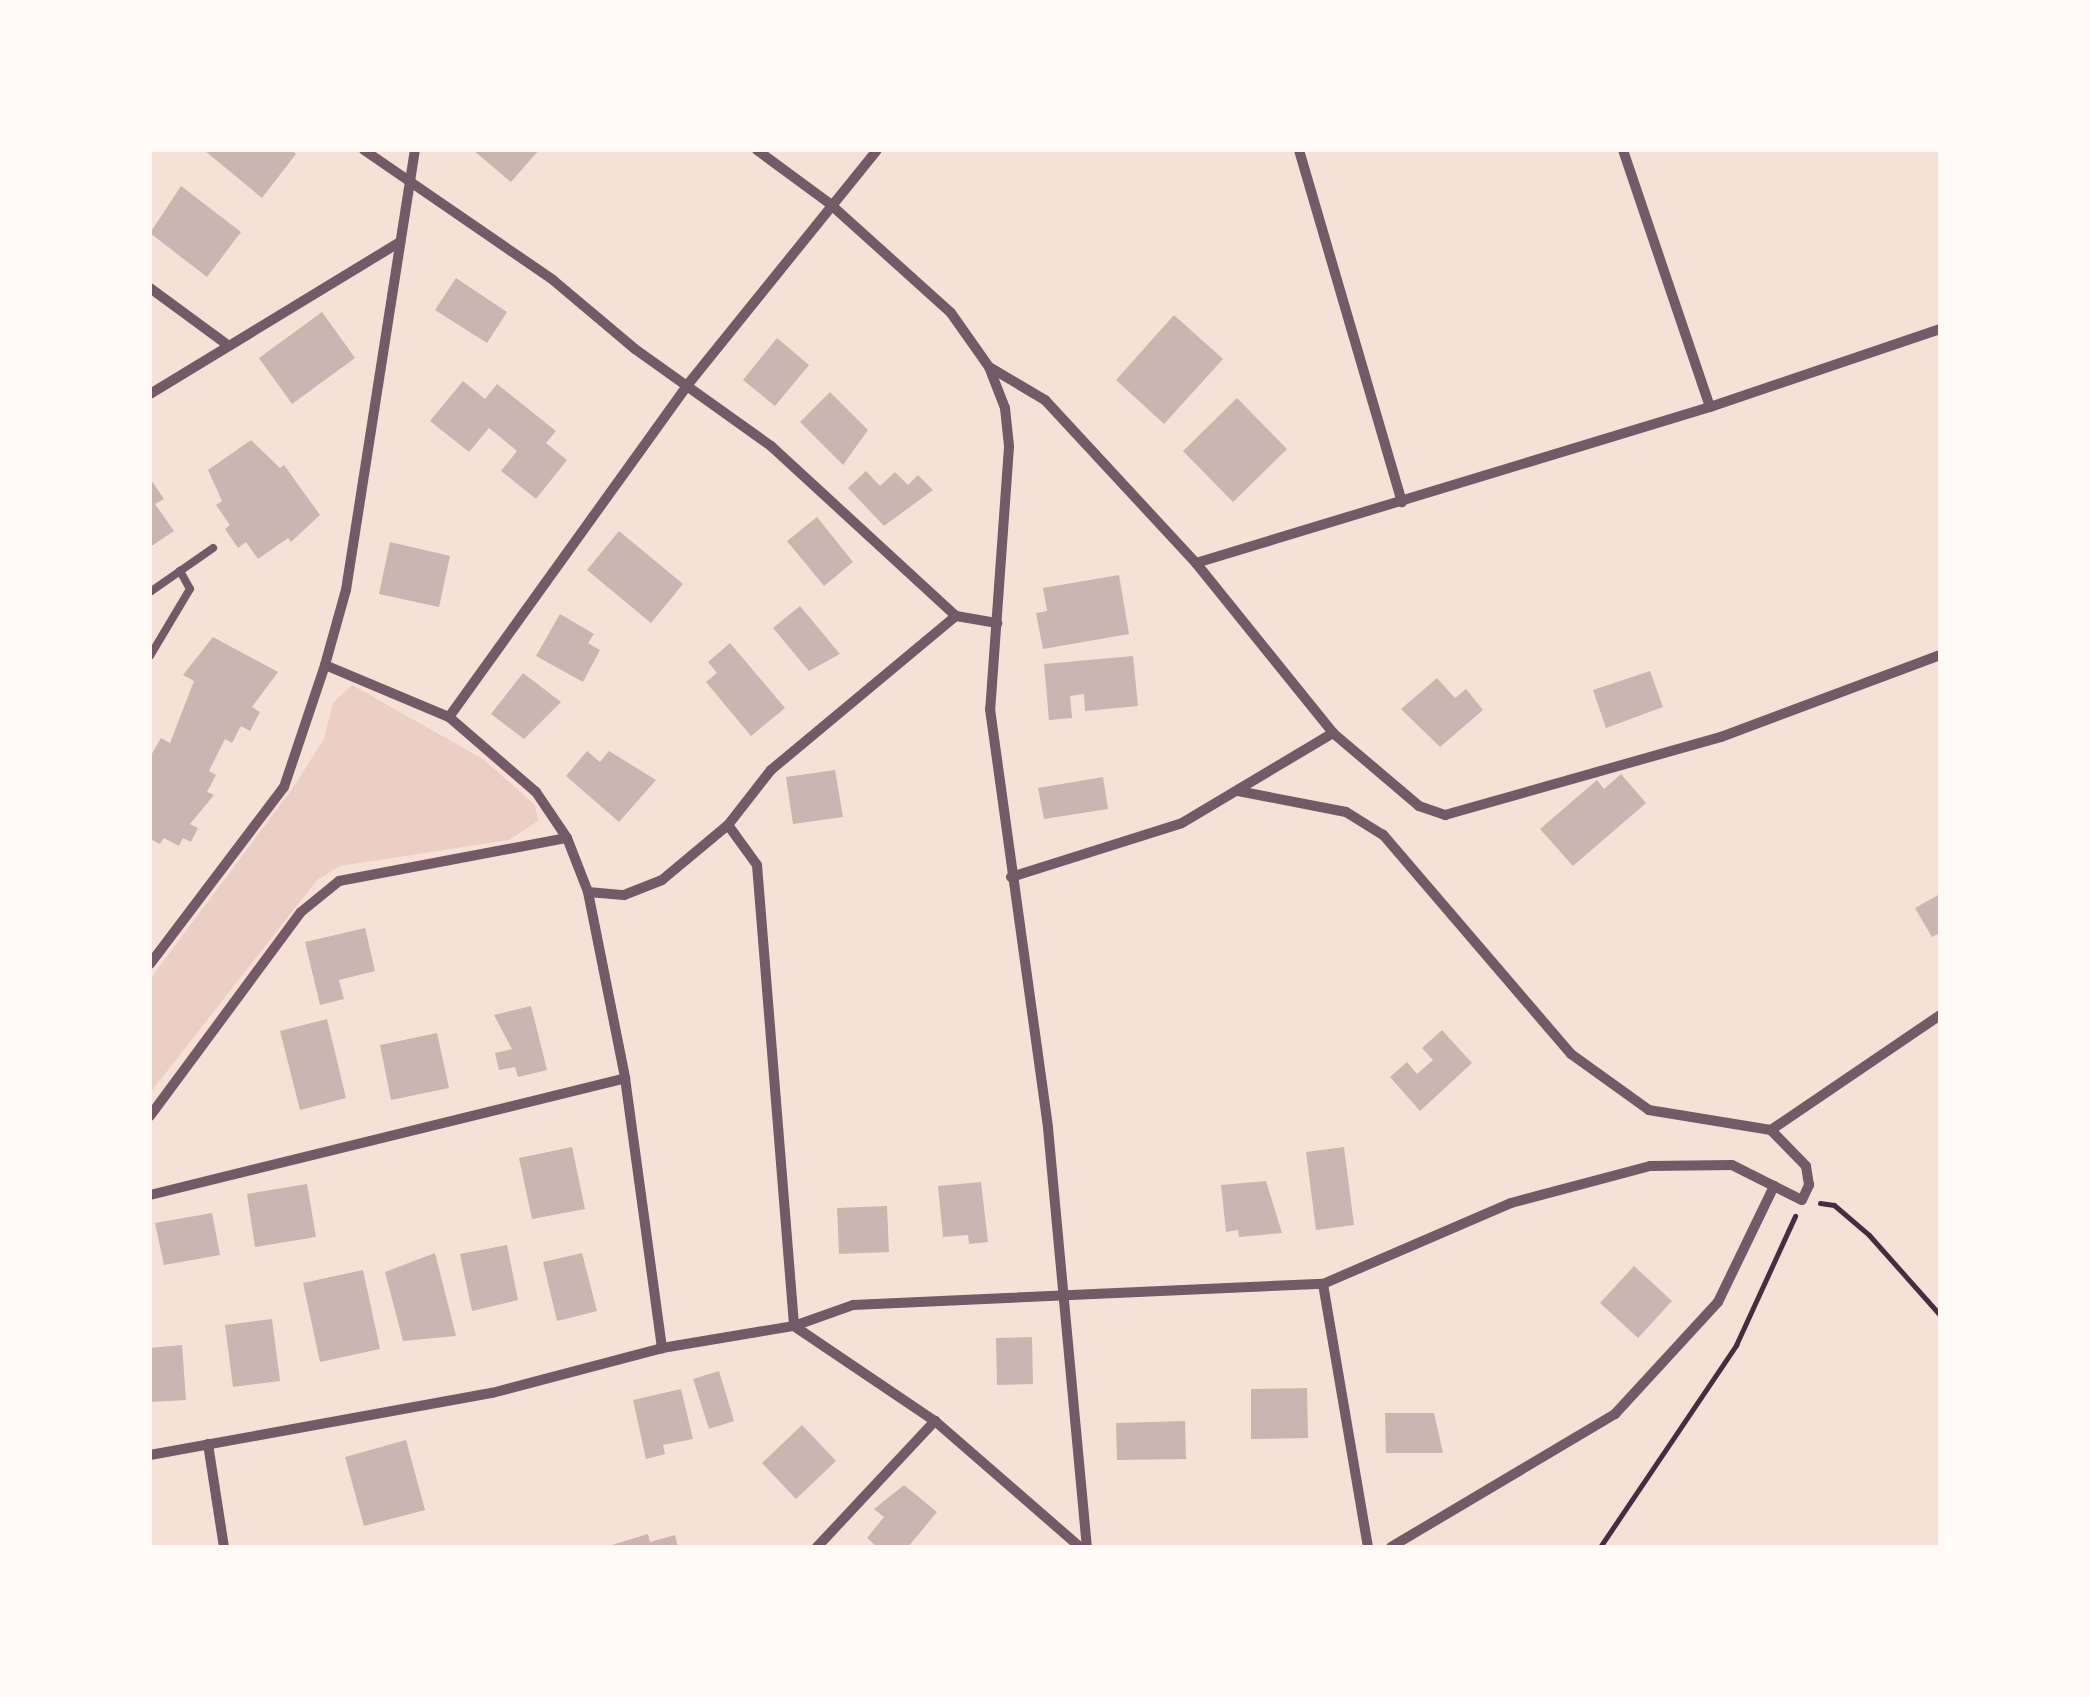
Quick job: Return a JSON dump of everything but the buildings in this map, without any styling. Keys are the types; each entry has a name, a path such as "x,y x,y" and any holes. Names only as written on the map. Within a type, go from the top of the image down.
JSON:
{"street":[{"path":"364,150 690,384 848,513 956,616 996,623"},
{"path":"150,964 284,787 325,665 346,590 415,150"},
{"path":"757,150 829,203 951,313 989,368 1006,408 1009,447 990,709 1066,1295 1083,1547"},
{"path":"450,716 690,384 829,203 877,150"},
{"path":"1299,150 1402,502"},
{"path":"1623,150 1710,407"},
{"path":"150,394 225,344 400,242"},
{"path":"150,288 225,344"},
{"path":"1196,563 1710,407 1940,329"},
{"path":"989,368 1044,400 1196,563 1332,733 1420,806 1445,815 1721,737 1940,655"},
{"path":"588,892 624,894 662,880 728,826 771,770 956,616"},
{"path":"325,665 450,716 536,792 567,838 588,892 626,1078 662,1348"},
{"path":"1011,878 1182,823 1332,733"},
{"path":"150,1454 492,1393 662,1348 794,1326 853,1305 1323,1284 1511,1204 1600,1174 1650,1166 1732,1165 1802,1200 1809,1185 1806,1166 1771,1130 1649,1110 1570,1054 1383,835 1346,812 1238,791"},
{"path":"728,826 757,865 794,1326"},
{"path":"150,1116 301,912 339,882 567,838"},
{"path":"1771,1130 1940,1016"},
{"path":"150,1195 626,1078"},
{"path":"1391,1547 1615,1414 1718,1302 1774,1186"},
{"path":"1323,1284 1368,1547"},
{"path":"794,1326 935,1421 1083,1547"},
{"path":"817,1547 935,1421"},
{"path":"208,1444 224,1547"}],"lane":[{"path":"150,592 213,548"},
{"path":"150,656 190,589 180,572"}],"path":[{"path":"1600,1547 1736,1345 1802,1200 1834,1204 1940,1314"}],"shaded area":[{"path":"352,685 483,759 535,805 538,821 509,840 340,866 317,880 150,1093 150,979 292,789 324,739 333,703"}]}
